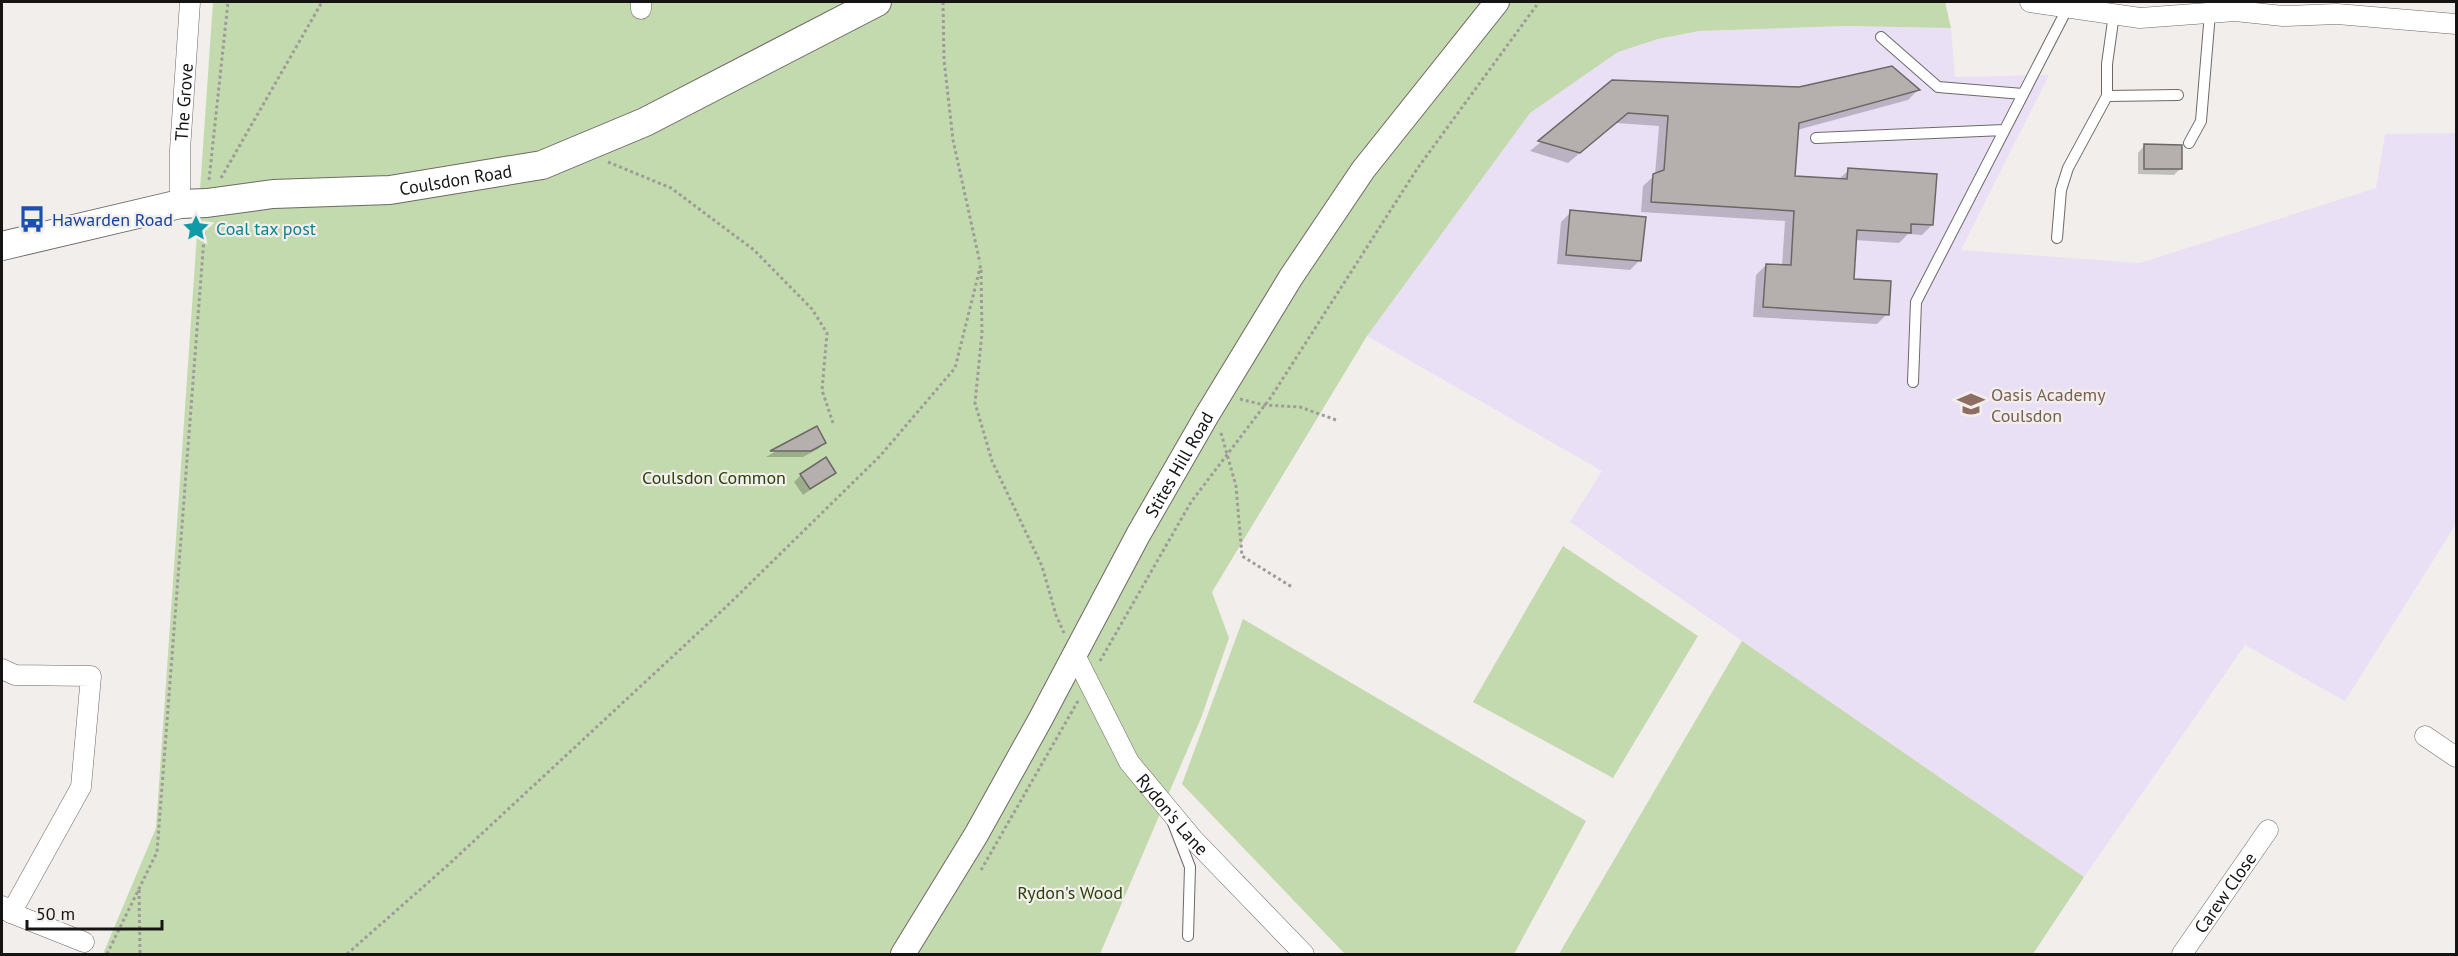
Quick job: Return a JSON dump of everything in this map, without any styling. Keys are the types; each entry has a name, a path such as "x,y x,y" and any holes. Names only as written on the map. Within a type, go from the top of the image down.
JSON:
{"main road":[{"name":"Coulsdon Road","path":"2,246 193,203 273,194 390,190 542,165 593,146 726,81 877,2"}],"street":[{"name":"The Grove","path":"190,2 180,150 193,203"},
{"name":"Stites Hill Road","path":"903,954 976,835 1040,720 1074,653 1222,389 1338,205 1402,119 1497,2"},
{"path":"2030,2 2140,18 2210,13 2236,6 2283,16 2337,14 2457,24"},
{"name":"Rydon's Lane","path":"1074,653 1129,762 1168,810 1304,954"},
{"path":"2,669 15,675 91,676 81,787 6,909 84,942"},
{"path":"2425,736 2457,757"},
{"name":"Carew Close","path":"2182,954 2268,830"}],"lane":[{"path":"1913,382 1916,302 2067,9"},
{"path":"2189,143 2201,121 2210,13"},
{"path":"2056,238 2061,190 2068,168 2107,96 2107,64 2114,14"},
{"path":"1881,37 1938,87 2023,94"},
{"path":"2107,96 2178,95"},
{"path":"1816,138 2004,130"},
{"path":"1168,810 1190,867 1188,936"}],"path":[{"path":"107,954 157,852 193,203 228,2"},
{"path":"193,203 322,2"},
{"path":"943,2 944,60 953,140 981,264 982,333 975,403 992,461 1042,566 1056,615 1074,653"},
{"path":"1088,681 1191,502 1264,405 1417,169 1539,2"},
{"path":"593,146 601,158 623,170 671,188 754,250 812,309 827,333 822,390 833,423"},
{"path":"347,954 448,865 727,606 880,456 955,368 981,264"},
{"path":"1222,389 1241,400 1264,405 1300,407 1336,420"},
{"path":"1207,415 1222,434 1227,454 1239,508 1242,556 1293,587"},
{"path":"139,889 140,954"}],"shaded area":[{"name":"Oasis Academy Coulsdon","path":"1846,26 1951,28 1955,77 2049,75 1961,250 2140,263 2376,188 2385,134 2456,133 2456,524 2345,701 2245,645 2084,877 1570,522 1602,471 1367,336 1530,113 1618,52 1658,39 1699,31"}],"green space":[{"name":"Coulsdon Common","path":"213,2 1945,2 1951,28 1846,26 1699,31 1658,39 1618,52 1530,113 1367,336 1212,592 1229,638 1201,718 1100,954 103,954 156,828"},
{"path":"1563,546 1698,636 1613,778 1473,702"},
{"path":"1243,619 1586,821 1514,954 1345,954 1182,784"},
{"path":"1742,641 2084,877 2033,954 1559,954"}],"building":[{"path":"1892,66 1920,90 1799,123 1795,176 1847,179 1848,168 1937,174 1933,225 1911,224 1911,233 1857,230 1854,279 1891,281 1889,315 1763,307 1766,264 1791,265 1794,211 1651,202 1653,174 1664,170 1668,116 1628,113 1580,153 1538,141 1612,80 1799,87"},
{"path":"2144,144 2182,145 2182,169 2144,169"},
{"path":"1570,210 1646,217 1641,261 1566,255"},
{"path":"817,426 826,443 811,451 770,451"},
{"path":"826,457 836,473 810,489 800,474"}],"place":[{"name":"Hawarden Road","path":"32,219"},
{"name":"Coal tax post","path":"196,228"},
{"name":"Oasis Academy Coulsdon","path":"1971,404"}],"park label":[{"name":"Rydon's Wood","path":"1070,892"}]}
